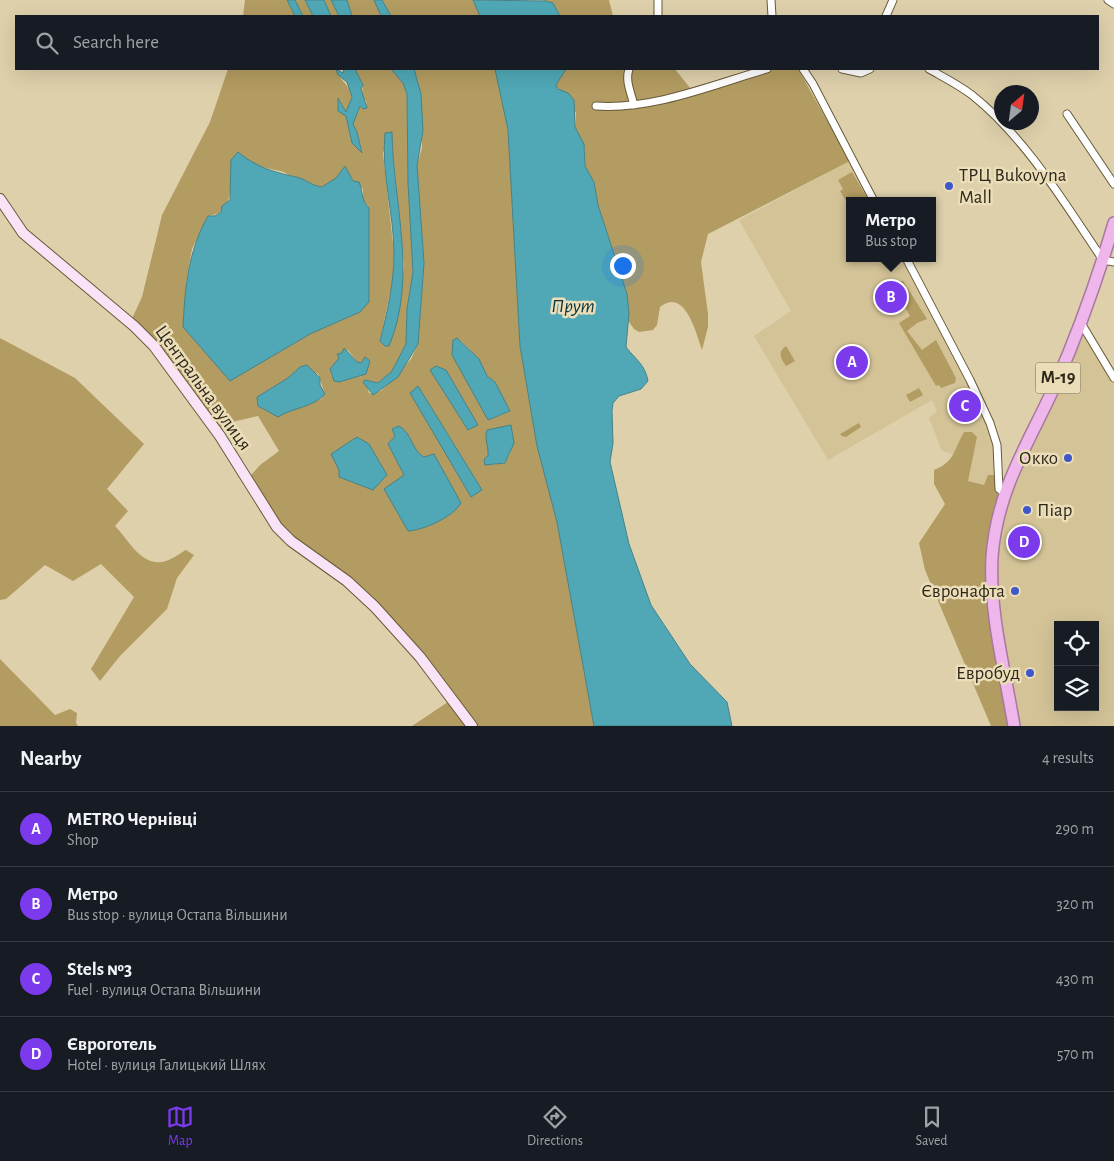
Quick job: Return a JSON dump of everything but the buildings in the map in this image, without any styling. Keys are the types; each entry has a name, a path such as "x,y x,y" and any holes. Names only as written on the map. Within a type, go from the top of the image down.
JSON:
{"highway":[{"name":"М-19","path":"1014,726 995,608 992,559 999,507 1004,492 1056,384 1108,261 1114,223"}],"main road":[{"name":"Центральна вулиця","path":"0,199 23,233 134,326 154,346 220,436 277,527 292,541 347,582 375,607 420,657 472,726"}],"street":[{"path":"658,0 658,15"},
{"path":"771,0 772,15"},
{"path":"886,15 893,0"},
{"path":"1108,0 1114,4"},
{"path":"629,70 629,88 634,105"},
{"path":"596,106 634,105 764,70"},
{"path":"804,70 813,84 872,197"},
{"path":"847,70 861,73 868,70"},
{"path":"931,70 972,95 1004,127 1060,192 1108,261"},
{"path":"1067,114 1114,184"},
{"path":"908,262 970,380 990,423 997,445 999,489 1004,492"},
{"path":"1081,323 1114,378"}],"shaded area":[{"path":"245,0 287,0 294,15 243,15"},
{"path":"295,0 305,0 312,15 302,15"},
{"path":"324,0 331,0 338,15 331,15"},
{"path":"347,0 374,0 381,15 352,15"},
{"path":"382,0 473,0 480,15 390,15"},
{"path":"540,0 609,0 613,15 560,15 553,5"},
{"path":"228,70 336,70 350,90 352,101 346,112 339,99 346,116 352,143 362,152 353,124 360,106 367,103 362,95 363,85 356,70 392,70 403,83 407,94 408,183 413,272 407,309 406,344 392,371 378,383 365,380 369,393 373,394 382,390 411,359 418,344 424,263 417,165 422,148 421,94 414,70 495,70 508,130 520,346 537,446 557,522 594,726 412,726 448,702 398,638 342,579 297,551 277,531 244,483 260,465 279,451 258,416 236,421 215,435 163,363 129,325 142,297 162,215 210,122","holes":["391,132 404,267 394,334 380,341 393,279 394,253 383,153","231,160 284,172 302,181 322,187 336,178 345,166 353,181 363,189 363,199 369,209 360,312 310,334 287,347 186,283 192,249 208,216 217,214 223,209 230,195","460,340 474,354 487,376 495,382 509,412 488,420","348,350 357,362 361,363 363,360 362,376 345,379 332,377 330,369","300,367 318,374 325,394 321,399 289,411 273,412 258,406 257,397 288,378","418,386 482,490 471,497","395,436 424,457 408,531 404,475 388,444","486,438 511,451 505,463 489,465 484,459 488,456 489,445","339,470 373,490 339,477"]},
{"path":"565,70 676,70 690,88 753,70 799,70 850,161 708,234 701,262 708,314 708,327 702,350 693,324 683,307 676,303 669,302 660,307 657,325 653,330 639,332 634,329 627,319 627,294 598,205 594,182 585,166 585,151 575,127 576,113 556,85"},
{"path":"850,161 870,197 846,197 846,262 906,262 970,380 996,445 997,475 984,485 968,481 959,441 955,455 942,451 929,418 937,411 932,400 828,460 754,336 791,311 739,220"},
{"path":"852,172 867,197 846,197 846,201 840,191 843,189 838,180"},
{"path":"899,281 903,281 927,319 917,323 907,331 922,350 936,340 956,378 955,383 941,388 939,385 936,386 899,323 910,316 894,288"},
{"path":"1080,320 1114,376 1114,726 1011,726 991,588 999,507"},
{"path":"0,338 75,378 144,444 107,489 128,511 115,526 135,550 154,562 168,560 186,550 194,555 177,578 167,609 120,656 100,681 91,669 134,597 101,564 73,581 45,565 6,599 0,600"},
{"path":"786,346 795,361 786,366 781,358 781,353"},
{"path":"919,388 923,395 910,402 906,395"},
{"path":"859,423 861,427 846,437 840,434"},
{"path":"964,432 972,432 977,437 968,481 984,485 988,475 997,475 999,507 989,560 1011,726 991,726 925,570 919,543 945,504 934,484 934,470 950,459"},
{"path":"0,659 55,715 70,709 77,713 76,723 78,726 0,726"}],"water":[{"path":"287,0 295,0 302,15 294,15"},
{"path":"305,0 324,0 331,15 312,15"},
{"path":"331,0 347,0 352,15 338,15"},
{"path":"374,0 382,0 390,15 381,15"},
{"path":"473,0 546,1 553,3 559,15 480,15"},
{"path":"336,70 343,73 344,70 356,70 363,85 361,89 367,108 363,109 360,106 353,124 362,153 352,143 346,116 338,111 338,98 346,112 352,97 347,82 338,75"},
{"path":"392,70 414,70 421,94 423,131 417,165 424,263 418,344 398,377 373,395 363,382 365,380 378,383 392,371 406,344 407,309 413,272 408,183 407,94 403,83"},
{"name":"Прут","path":"495,70 565,70 556,85 558,89 568,93 574,100 575,127 584,144 585,166 594,182 598,205 627,294 629,313 626,347 642,366 648,381 641,389 619,396 613,403 612,411 613,443 610,462 629,544 651,605 690,664 727,702 732,726 594,726 557,522 537,446 520,346 508,130"},
{"path":"392,132 403,267 402,293 397,320 389,346 385,346 380,341 388,309 394,254 384,148 385,133"},
{"path":"238,152 260,166 300,178 313,185 322,187 336,178 345,166 353,181 359,182 363,199 369,208 369,302 360,312 310,334 230,381 183,327 189,270 196,243 208,216 215,216 221,212 222,206 230,200 231,160"},
{"path":"457,338 479,359 487,376 495,382 510,411 488,420 452,355 453,340"},
{"path":"344,348 357,362 361,363 365,357 370,361 366,374 339,382 334,381 330,369 339,358 337,354 342,353"},
{"path":"307,365 320,378 320,385 325,394 309,405 278,417 258,406 257,397 288,378 300,367"},
{"path":"436,366 446,370 478,425 468,430 430,370"},
{"path":"418,386 482,490 471,497 410,393"},
{"path":"511,425 514,443 505,463 485,465 484,459 488,456 487,430"},
{"path":"399,426 407,433 420,454 424,457 434,454 461,503 445,518 422,528 408,531 384,489 404,475 388,444 395,436 392,429"},
{"path":"357,437 369,444 387,475 373,490 339,477 339,470 331,454"}],"place":[{"name":"ТРЦ Bukovyna Mall","path":"949,186"},
{"name":"Метро","path":"891,297"},
{"name":"METRO Чернівці","path":"852,362"},
{"name":"Stels №3","path":"965,406"},
{"name":"Окко","path":"1068,458"},
{"name":"Піар","path":"1027,510"},
{"name":"Євроготель","path":"1024,542"},
{"name":"Євронафта","path":"1015,591"},
{"name":"Евробуд","path":"1030,673"}]}
